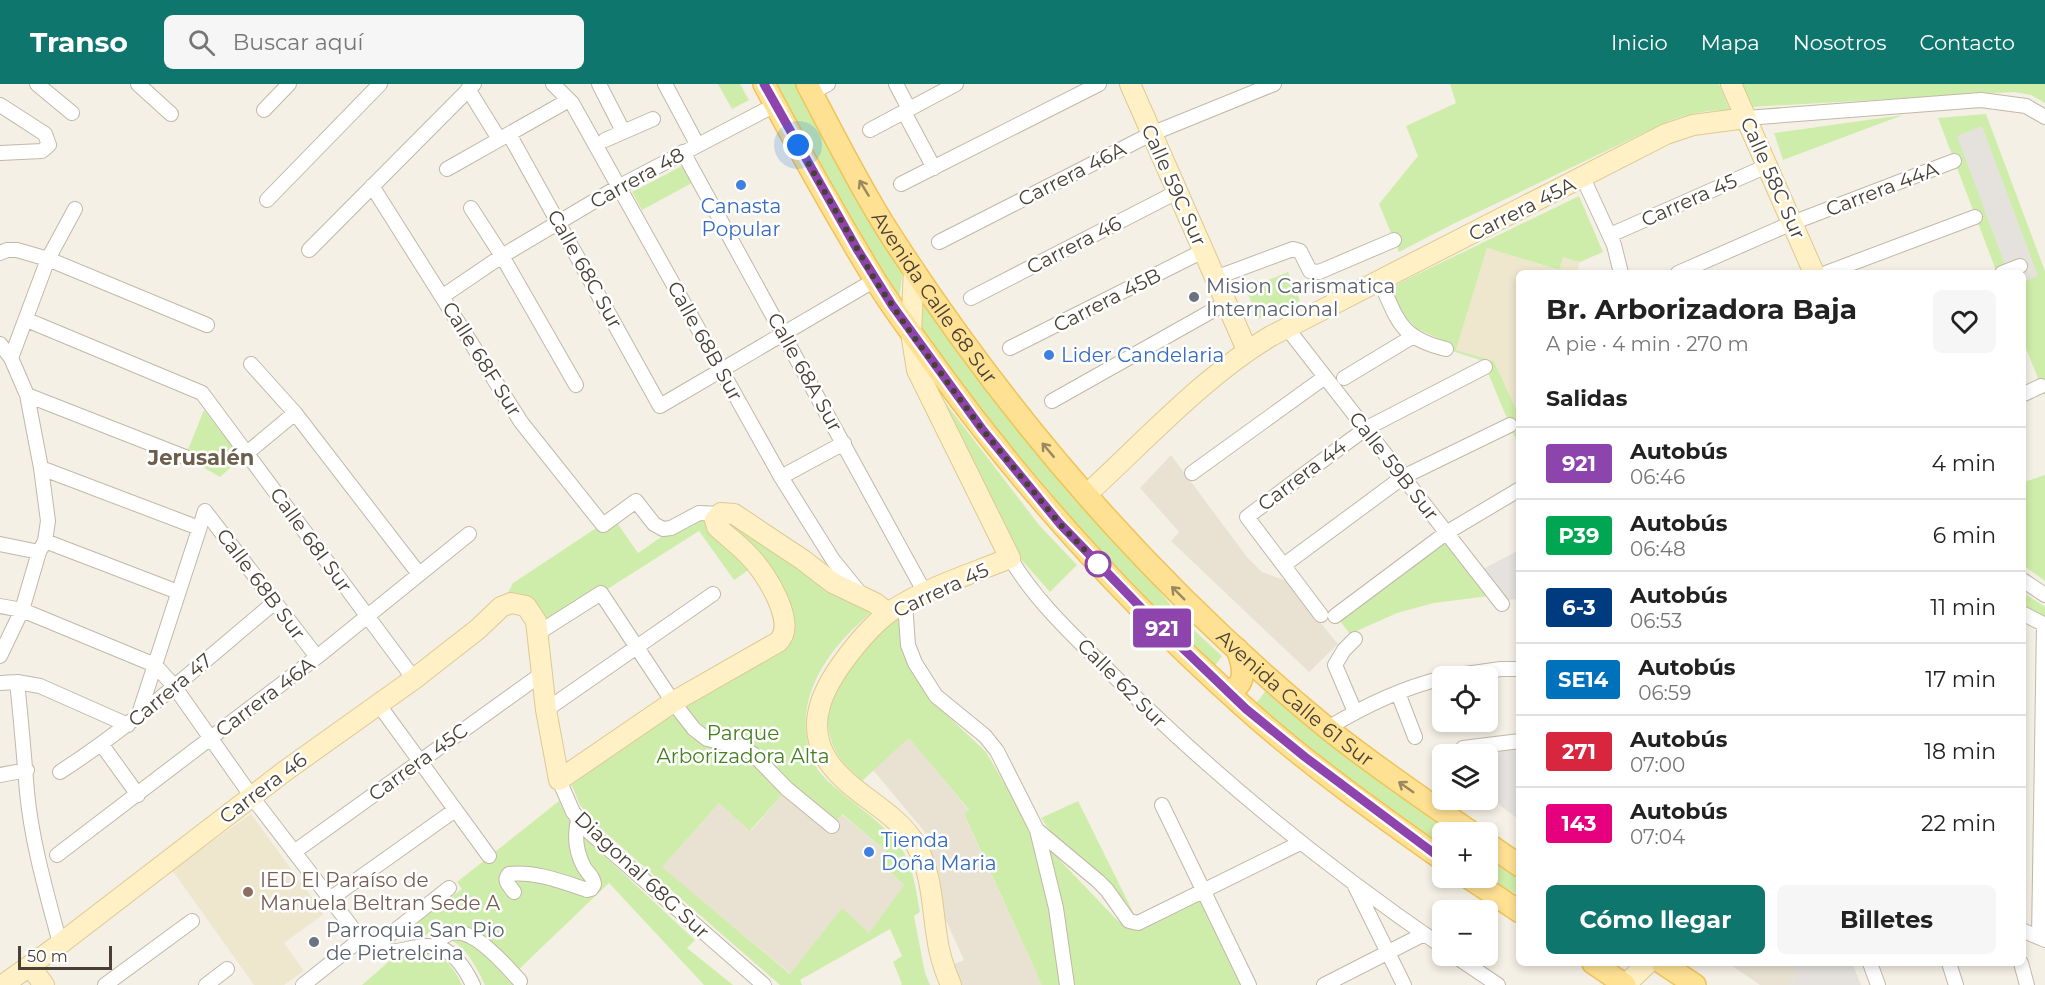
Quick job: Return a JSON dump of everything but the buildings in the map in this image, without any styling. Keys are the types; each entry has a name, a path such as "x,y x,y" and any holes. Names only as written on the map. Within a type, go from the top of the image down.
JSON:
{"main road":[{"name":"Avenida Calle 68 Sur","path":"764,84 875,280 982,429 1060,524"},
{"name":"Avenida Calle 68 Sur","path":"815,87 888,230 980,364 1086,495"},
{"path":"857,249 869,234 878,230 888,230"},
{"name":"Avenida Calle 61 Sur","path":"1086,495 1163,578 1237,649 1328,728 1457,822"},
{"name":"Avenida Calle 61 Sur","path":"1060,524 1121,588 1226,690 1305,757 1432,852"},
{"path":"1226,690 1237,687 1242,681 1244,672 1237,649"},
{"path":"1498,851 1516,863"},
{"path":"1484,888 1516,909"},
{"path":"1598,966 1624,981"},
{"path":"1667,966 1696,985"},
{"path":"1688,966 1696,985"}],"street":[{"path":"37,84 72,113"},
{"path":"138,84 171,114"},
{"path":"264,110 289,84"},
{"path":"267,200 380,84"},
{"name":"Calle 68B Sur","path":"553,84 569,100 781,477 833,560 862,596"},
{"path":"599,84 623,131"},
{"path":"665,84 697,144"},
{"path":"896,84 933,168"},
{"path":"870,130 956,84"},
{"path":"901,184 1099,84"},
{"name":"Calle 59C Sur","path":"1130,84 1248,350"},
{"name":"Carrera 46A","path":"939,242 1151,134 1274,84"},
{"name":"Calle 58C Sur","path":"1731,84 1813,270"},
{"path":"309,250 471,87"},
{"name":"Calle 68C Sur","path":"471,87 560,222 660,406 721,369"},
{"path":"447,169 569,100"},
{"name":"Carrera 45A","path":"1086,495 1216,375 1248,350 1666,134 1693,125 1746,118 1981,100 2026,106 2045,117"},
{"path":"0,105 45,134 49,145 42,151 0,153"},
{"name":"Carrera 48","path":"443,296 502,256 618,187 775,105"},
{"path":"605,140 653,119"},
{"name":"Calle 68A Sur","path":"683,152 925,593"},
{"name":"Carrera 44A","path":"1685,270 1792,223 1954,161"},
{"name":"Carrera 45","path":"1610,235 1767,166"},
{"path":"1583,178 1610,235 1620,270"},
{"name":"Calle 68F Sur","path":"372,186 521,422 603,525 636,501 654,524 663,529 671,528 699,513 713,512 721,523"},
{"name":"Carrera 46","path":"971,298 1177,192"},
{"path":"471,208 502,256 576,385"},
{"path":"11,358 48,260 75,209"},
{"path":"1834,270 1975,217"},
{"path":"1215,278 1293,249 1300,251 1310,271 1319,272 1394,240"},
{"path":"0,253 17,250 48,260 207,325"},
{"name":"Carrera 45B","path":"1010,348 1203,251"},
{"path":"2010,270 2020,266"},
{"name":"Calle 62 Sur","path":"914,269 911,333 913,356 923,385 1010,558 1029,587 1153,716 1226,782 1300,843 1432,939"},
{"path":"721,369 875,280"},
{"path":"1380,281 1398,322 1412,337 1446,349"},
{"path":"1052,401 1226,303"},
{"name":"Calle 68I Sur","path":"27,320 202,393 414,679"},
{"name":"Calle 59B Sur","path":"1287,328 1502,604"},
{"path":"1344,378 1412,337"},
{"path":"0,344 11,358 27,394 48,521 22,610 0,656"},
{"path":"251,364 295,413 419,574"},
{"name":"Carrera 44","path":"1284,565 1247,517 1365,429 1485,367"},
{"path":"1192,473 1325,377"},
{"path":"2026,393 2041,386"},
{"path":"27,394 185,457"},
{"path":"247,453 295,413"},
{"path":"1510,425 1403,477 1284,565 1328,615 1446,533 1516,491"},
{"path":"781,477 844,443"},
{"path":"0,683 17,682 40,686 133,721 155,664 199,528 41,468"},
{"name":"Calle 68B Sur","path":"199,528 205,511 317,657"},
{"name":"Calle 68B Sur","path":"721,523 725,512 732,513 803,560 833,583 862,596 888,613"},
{"path":"559,780 673,702 778,642 784,632 784,615 766,576 721,523"},
{"name":"Carrera 46A","path":"57,855 317,657 469,534"},
{"path":"0,544 42,546 178,592"},
{"name":"Carrera 45","path":"951,985 939,950 926,868 917,847 899,823 832,767 818,738 818,711 828,682 857,643 888,613 925,593 1010,558"},
{"path":"2026,582 2045,595"},
{"path":"538,633 601,593 673,702 694,729 707,739 741,747 753,754 787,789 832,826"},
{"path":"546,710 713,594"},
{"name":"Carrera 47","path":"60,772 102,745 133,721 274,602"},
{"name":"Carrera 46","path":"3,985 60,944 310,752 414,679 478,629 501,607 516,603 526,606"},
{"path":"905,603 908,645 915,663 936,696 985,736 997,750 1037,830 1056,908 1067,985"},
{"path":"0,606 22,610 155,664 174,686 252,796 361,939 373,948 388,952 417,946 436,946 453,955 464,968 472,985"},
{"name":"Diagonal 68G Sur","path":"526,606 534,615 538,633 546,710 559,780 578,820 764,985"},
{"path":"2026,615 2044,625 2042,939 2026,932"},
{"path":"1355,639 1344,650 1335,665 1355,712"},
{"path":"1498,669 1516,669"},
{"name":"Carrera 45C","path":"294,852 543,673"},
{"path":"1328,728 1355,712 1432,681"},
{"path":"17,682 27,770 27,792 40,869 60,944"},
{"path":"1398,693 1415,737"},
{"path":"378,705 489,856"},
{"path":"1496,744 1516,741"},
{"path":"102,745 138,795"},
{"path":"0,775 27,770"},
{"path":"1162,804 1249,985"},
{"path":"330,900 456,810"},
{"path":"514,891 507,882 507,877 509,874 516,873 560,881 587,890 591,889 594,885 593,880 579,856 576,844 575,832 578,820"},
{"path":"1037,830 1098,881 1129,921 1138,923 1300,843"},
{"path":"1354,884 1404,985"},
{"path":"373,948 449,888"},
{"path":"105,985 192,921"},
{"path":"436,946 440,939 449,934 469,936 488,947 520,981"},
{"path":"1324,985 1424,934"},
{"path":"303,985 361,939"},
{"path":"30,966 44,985"},
{"path":"1470,966 1498,985"},
{"path":"1624,981 1644,966"},
{"path":"1871,966 1878,985"},
{"path":"1950,966 1956,985"},
{"path":"2022,966 2027,985"},
{"path":"206,985 227,969"}],"shaded area":[{"path":"1982,126 2038,276 2026,280 2026,270 2007,270 1957,136"},
{"path":"1487,248 1558,270 1516,270 1516,409 1494,361 1456,350"},
{"path":"1563,256 1580,262 1578,270 1558,270"},
{"path":"1171,455 1247,557 1262,572 1286,581 1338,644 1309,672 1171,541 1179,532 1140,488"},
{"path":"1516,552 1516,599 1507,600 1483,569"},
{"path":"909,737 969,811 964,815 1042,985 961,985 952,965 964,960 938,903 943,900 938,868 925,841 929,837 873,770"},
{"path":"1516,748 1516,818 1498,804 1498,749"},
{"path":"782,795 828,831 841,814 887,852 879,862 904,885 869,934 842,909 791,974 661,867 719,803 751,831"},
{"name":"IED El Paraíso de Manuela Beltran Sede A","path":"251,814 324,914 284,943 304,971 284,985 254,985 172,870"},
{"path":"1732,966 1789,966 1798,973 1790,985 1760,985"},
{"path":"1789,966 1853,966 1861,985 1790,985 1798,973"}],"green space":[{"path":"718,84 740,84 749,100 732,109"},
{"path":"774,84 795,84 869,217 903,270 899,299 835,195"},
{"path":"1450,84 1719,84 1730,110 1699,112 1669,121 1399,252 1379,204 1418,156 1406,126 1456,103"},
{"path":"1740,84 2045,84 2045,103 2031,95 2014,92 1750,107"},
{"path":"1986,114 2045,271 2045,396 2026,348 2026,270 1996,270 1938,118"},
{"path":"1903,115 1783,160 1774,133"},
{"path":"682,166 692,183 642,210 632,192"},
{"path":"1579,196 1603,252 1580,262 1563,257 1559,270 1487,248 1456,350 1494,361 1516,409 1516,440 1483,361 1446,349 1447,342 1417,329 1404,315 1389,288"},
{"path":"1288,272 1300,301 1258,319 1246,289"},
{"path":"920,299 957,352 1080,504 1144,572 1181,618 1222,656 1214,667 1107,560 1032,476 920,330"},
{"path":"931,384 1039,525 1077,565 1050,592 1019,557"},
{"path":"204,410 241,458 220,477 185,457"},
{"path":"2045,475 2045,581 2026,567 2026,481"},
{"path":"613,517 638,553 680,526 707,519 753,567 734,580 699,531 546,628 538,607 530,598 508,593 513,583"},
{"name":"Parque Arborizadora Alta","path":"730,522 872,612 844,639 821,670 807,706 808,744 820,773 886,830 907,858 920,912 914,916 925,973 930,985 901,985 893,962 902,956 890,929 800,980 802,985 780,985 594,823 580,805 570,781 792,632 726,523","holes":["787,789 832,826 842,814 887,852 879,862 904,885 869,933 842,908 790,974 662,867 719,803 750,831"]},
{"path":"1437,532 1489,596 1434,603 1397,613 1350,634 1333,612"},
{"path":"2026,594 2045,607 2045,617 2026,607"},
{"path":"897,615 905,656 916,679 932,701 986,752 1033,832 1117,920 1130,928 1144,929 1204,899 1245,985 1042,985 964,814 969,810 909,738 862,781 842,761 834,748 828,716 834,694 859,657"},
{"path":"1267,689 1335,746 1440,822 1432,822 1432,840 1359,790 1254,706"},
{"path":"559,801 567,818 585,838 695,940 687,948 733,985 704,985 609,883 514,974 516,985 485,985 468,956 450,939 425,935 392,941 462,889 457,882"},
{"path":"1078,801 1136,918 1052,834 1041,818"},
{"path":"1498,863 1516,875 1516,894 1498,885"},
{"path":"423,953 444,960 454,970 462,985 362,985 394,957"}],"bus line":[{"name":"921","path":"764,84 875,280 982,429 1060,524 1148,615 1246,709 1305,757 1432,852"}],"place":[{"name":"Canasta Popular","path":"741,185"},
{"name":"Mision Carismatica Internacional","path":"1194,297"},
{"name":"Lider Candelaria","path":"1049,355"},
{"name":"Tienda Doña Maria","path":"869,852"},
{"name":"IED El Paraíso de Manuela Beltran Sede A","path":"248,892"},
{"name":"Parroquia San Pio de Pietrelcina","path":"314,942"}],"district":[{"name":"Jerusalén","path":"201,457"}],"route":[{"path":"798,145 875,280 911,333 982,429 1060,524 1098,564"}]}
